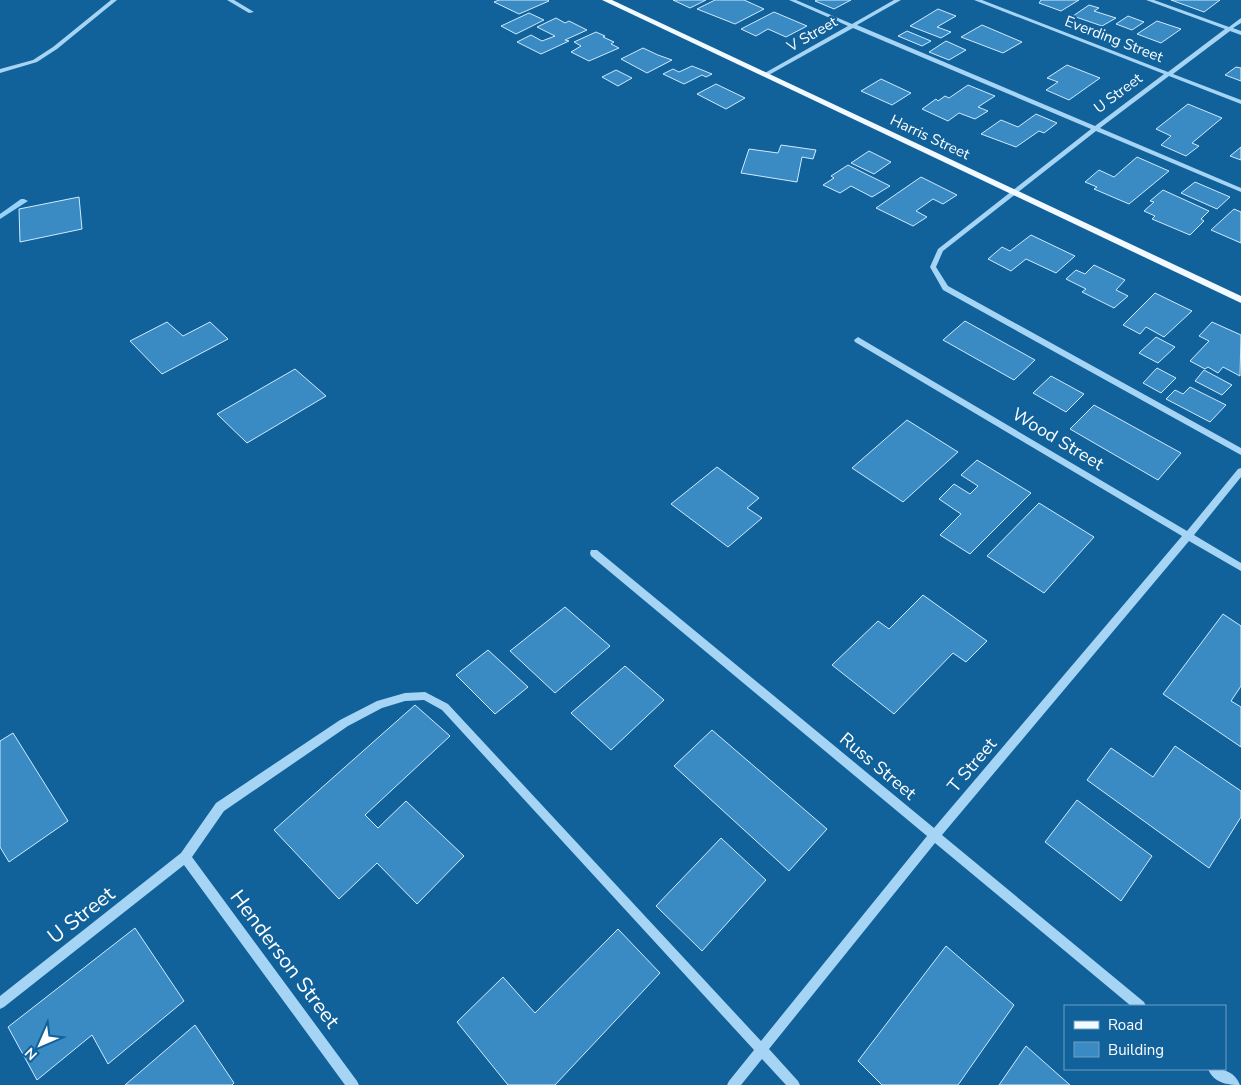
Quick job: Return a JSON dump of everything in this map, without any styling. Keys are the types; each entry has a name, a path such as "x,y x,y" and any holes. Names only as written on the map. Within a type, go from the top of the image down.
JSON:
{"main road":[{"name":"Harris Street","path":"606,0 1241,300"}],"street":[{"path":"0,71 35,61 55,48 114,0"},
{"path":"230,0 251,12"},
{"path":"792,0 1241,190"},
{"name":"V Street","path":"765,75 898,0"},
{"name":"Everding Street","path":"977,0 1241,102"},
{"path":"1149,0 1241,33"},
{"name":"U Street","path":"1015,192 1096,128 1241,20"},
{"path":"1015,192 940,250 933,267 945,288 1241,452"},
{"name":"Wood Street","path":"858,340 1241,567"},
{"name":"T Street","path":"733,1085 935,835 1241,471"},
{"name":"Russ Street","path":"594,553 1139,1005"},
{"path":"185,858 220,807 344,722 380,704 404,697 425,696 445,707 761,1052 794,1085"},
{"name":"U Street","path":"0,1003 185,858"},
{"name":"Henderson Street","path":"185,858 353,1085"},
{"path":"1215,1070 1234,1085"}],"building":[{"path":"499,0 549,1 519,14 494,2"},
{"path":"673,0 706,0 690,8"},
{"path":"715,0 744,0 764,9 735,24 697,9"},
{"path":"851,0 834,9 815,1"},
{"path":"1041,0 1079,0 1061,11 1039,3"},
{"path":"1171,0 1220,0 1204,12"},
{"path":"1089,5 1099,8 1094,11 1116,18 1102,26 1073,16"},
{"path":"938,9 956,16 937,27 951,32 941,38 910,26"},
{"path":"774,12 807,26 786,37 768,29 756,36 741,29"},
{"path":"529,13 544,20 516,34 501,26"},
{"path":"1128,16 1144,22 1132,30 1116,24"},
{"path":"556,18 565,23 569,21 587,30 541,54 517,42 531,35 542,41 555,36 537,27"},
{"path":"1157,21 1181,29 1161,43 1137,34"},
{"path":"982,25 1022,42 1003,53 961,37"},
{"path":"907,31 931,41 922,46 898,36"},
{"path":"596,32 614,42 611,44 619,48 589,61 571,52 581,46 574,42"},
{"path":"946,41 966,50 949,60 929,52"},
{"path":"643,48 672,60 647,73 621,59"},
{"path":"1067,65 1100,78 1069,100 1046,90 1058,82 1047,78"},
{"path":"692,66 712,74 706,77 702,75 684,84 663,74 673,69 679,72"},
{"path":"1236,67 1241,68 1241,81 1225,75"},
{"path":"616,70 632,78 618,86 602,77"},
{"path":"881,79 911,93 892,105 861,91"},
{"path":"716,84 745,98 726,109 697,94"},
{"path":"968,85 995,96 978,107 988,111 975,119 959,113 948,121 922,109 936,99 938,101 945,96 949,98"},
{"path":"1188,104 1222,118 1192,143 1199,146 1186,156 1161,145 1171,136 1156,129"},
{"path":"1036,114 1057,123 1044,133 1039,131 1016,147 981,134 1001,120 1018,127"},
{"path":"781,145 816,150 813,159 802,157 797,182 741,173 749,149 778,153"},
{"path":"1241,147 1241,160 1230,156"},
{"path":"869,151 891,162 874,174 851,163"},
{"path":"1137,157 1169,171 1129,204 1094,189 1097,187 1085,182 1099,170 1114,177"},
{"path":"848,165 890,186 872,197 851,186 840,193 823,185 834,178 831,176"},
{"path":"921,177 957,195 943,204 933,199 916,211 927,217 913,226 876,208"},
{"path":"1195,182 1230,197 1217,209 1181,193"},
{"path":"1163,190 1209,211 1201,219 1204,221 1190,235 1152,219 1155,216 1144,211 1154,202 1150,201"},
{"path":"79,197 82,229 20,242 19,209"},
{"path":"1234,209 1241,212 1241,243 1211,230"},
{"path":"1031,235 1075,256 1056,273 1026,259 1011,271 988,259 1002,247 1010,251"},
{"path":"1094,265 1125,280 1116,290 1128,296 1114,308 1082,292 1086,289 1066,279 1076,270 1085,274"},
{"path":"1155,293 1192,311 1164,337 1146,327 1140,334 1123,325"},
{"path":"965,321 1035,360 1014,380 943,340"},
{"path":"167,322 183,336 210,322 228,339 162,374 130,341"},
{"path":"1212,322 1241,335 1240,376 1223,367 1218,373 1208,367 1205,369 1190,361 1209,341 1199,336"},
{"path":"1156,337 1175,347 1158,363 1139,353"},
{"path":"1157,368 1176,378 1161,393 1143,383"},
{"path":"295,369 326,396 247,443 217,414"},
{"path":"1204,370 1232,385 1222,395 1195,381"},
{"path":"1051,376 1084,394 1066,412 1033,393"},
{"path":"1190,387 1226,405 1210,422 1166,399 1175,390 1183,394"},
{"path":"1094,405 1181,453 1158,480 1070,429"},
{"path":"907,420 958,452 903,502 852,468"},
{"path":"977,460 1031,493 970,554 940,535 961,514 939,499 954,484 970,494 978,486 961,475"},
{"path":"717,467 759,498 747,508 762,518 728,547 671,504"},
{"path":"1039,503 1094,537 1044,593 987,556"},
{"path":"923,595 987,641 966,662 953,653 894,714 832,665 878,621 889,629"},
{"path":"565,607 610,646 555,693 510,651"},
{"path":"1223,614 1241,626 1241,686 1231,701 1241,707 1241,747 1163,694"},
{"path":"488,650 528,687 495,714 456,675"},
{"path":"625,666 664,700 611,750 571,713"},
{"path":"415,705 450,736 365,815 378,828 406,801 464,856 417,904 377,863 339,899 274,830"},
{"path":"712,730 827,829 789,871 674,766"},
{"path":"13,733 68,821 9,862 0,847 0,741"},
{"path":"1175,746 1241,791 1241,817 1209,868 1087,780 1111,748 1153,777"},
{"path":"1077,800 1152,856 1121,901 1045,842"},
{"path":"721,838 766,880 702,951 656,906"},
{"path":"135,928 184,1001 108,1064 92,1035 37,1080 8,1027"},
{"path":"618,929 660,973 555,1085 508,1085 457,1022 503,977 535,1013"},
{"path":"946,946 1014,1005 958,1085 882,1085 858,1061"},
{"path":"195,1025 234,1083 232,1085 125,1085"},
{"path":"1026,1046 1070,1085 999,1085"}],"waterway":[{"path":"0,217 24,201"}]}
